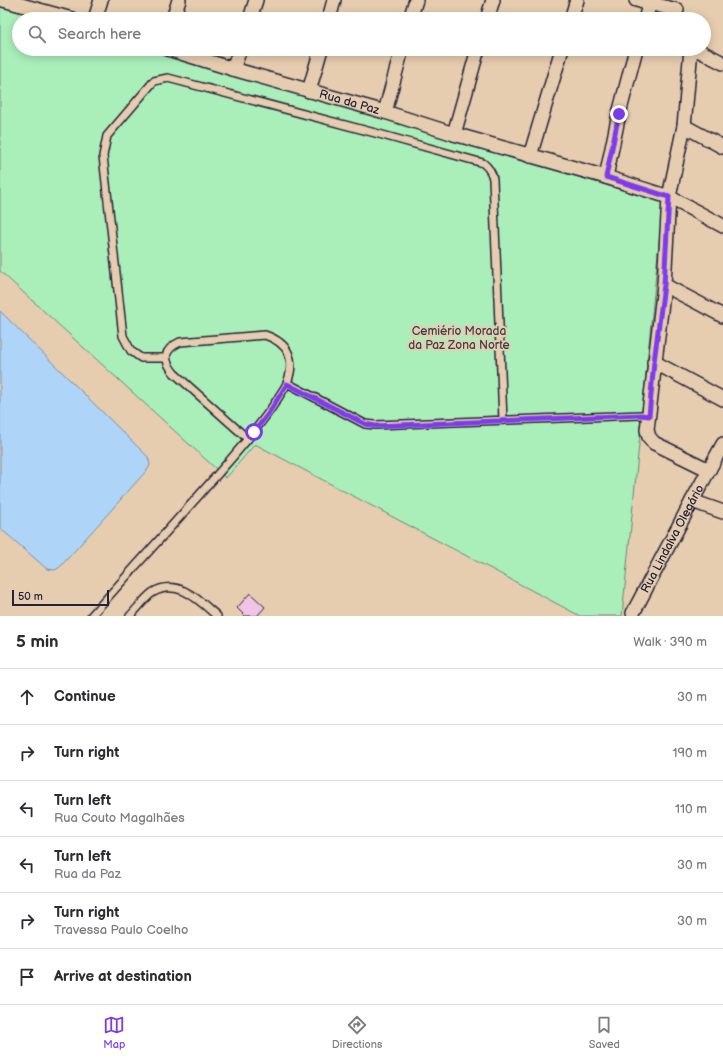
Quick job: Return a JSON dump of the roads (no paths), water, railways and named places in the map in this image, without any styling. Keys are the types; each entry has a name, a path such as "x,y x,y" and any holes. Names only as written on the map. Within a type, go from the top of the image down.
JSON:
{"street":[{"path":"3,0 20,2 51,12"},
{"path":"97,12 101,0"},
{"path":"175,12 179,0"},
{"path":"252,12 256,0"},
{"path":"331,12 334,0"},
{"path":"412,12 416,0"},
{"path":"489,12 493,0"},
{"path":"573,12 577,0"},
{"path":"636,0 677,10"},
{"path":"647,12 650,3"},
{"name":"Rua da Paz","path":"190,56 233,70 385,112 454,134 606,177 669,197 723,226"},
{"path":"233,70 238,56"},
{"path":"309,91 319,56"},
{"path":"385,112 400,56"},
{"path":"454,134 476,56"},
{"path":"530,156 560,56"},
{"path":"606,177 619,114 634,56"},
{"path":"690,56 684,126 669,197 664,285 647,430 649,437 654,443 709,470"},
{"path":"710,56 723,63"},
{"path":"684,126 723,147"},
{"path":"664,285 723,316"},
{"path":"654,362 723,398"},
{"name":"Rua Lindalva Olegário","path":"633,614 723,444"},
{"path":"692,501 723,512"}],"lane":[{"path":"166,358 141,358 131,350 123,336 103,156 108,136 154,81 168,78 379,134 483,163 487,166 493,174 503,420"},
{"path":"90,616 215,478 248,439 268,414 287,384 291,369 290,356 285,346 275,339 266,336 180,342 172,346 167,352 166,358 168,365 174,373 248,439"},
{"path":"287,384 365,424 375,426 503,420 641,415 649,416"},
{"path":"130,616 152,593 162,589 174,588 183,590 193,595 216,616"}],"water":[{"path":"0,311 148,457 150,465 60,567 55,570 47,569 0,528"}],"park label":[{"name":"Cemiério Morada da Paz Zona Norte","path":"459,338"}]}
